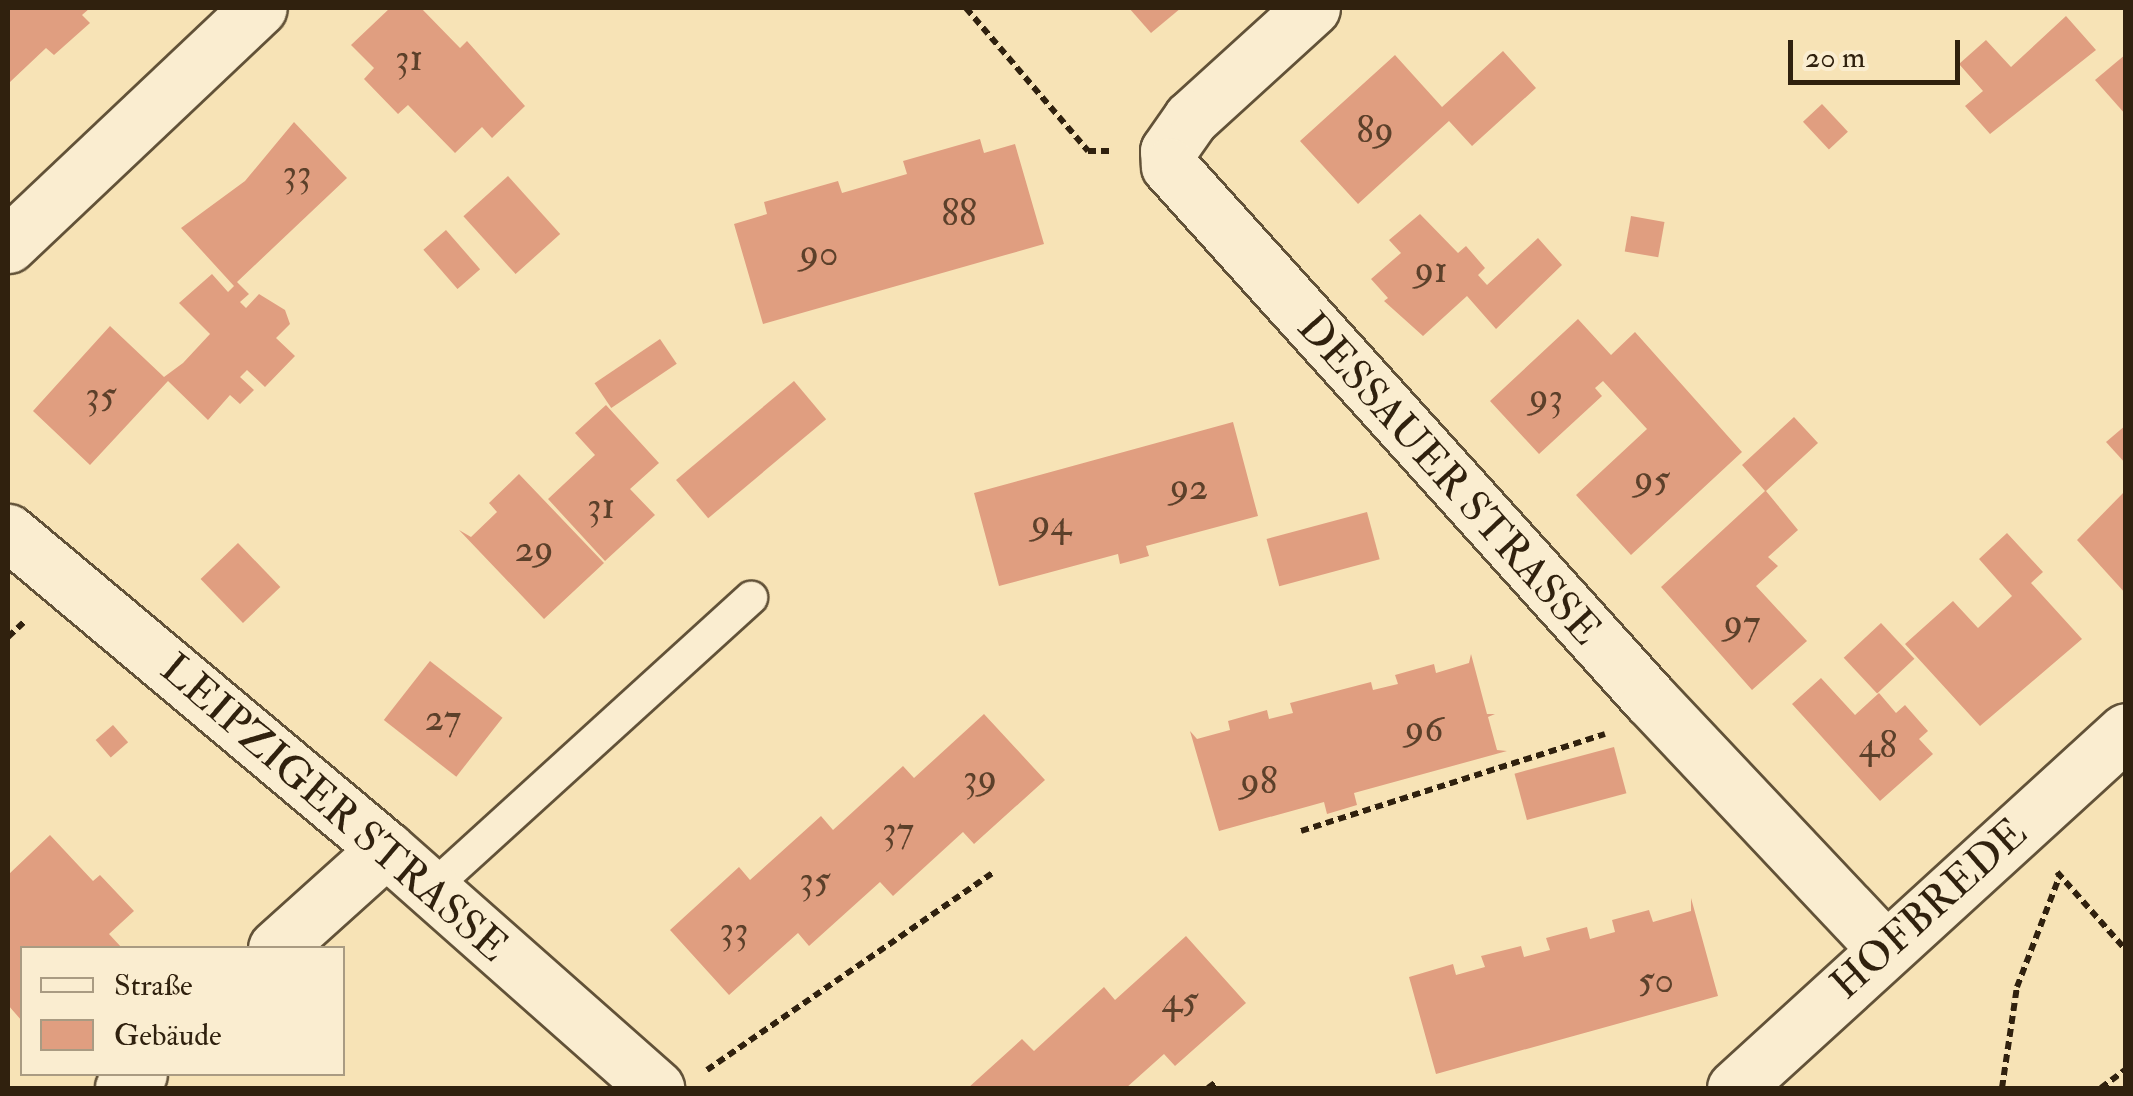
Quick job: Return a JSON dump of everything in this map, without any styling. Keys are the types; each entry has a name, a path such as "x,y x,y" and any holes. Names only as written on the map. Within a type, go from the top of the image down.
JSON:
{"street":[{"path":"8,245 259,8"},
{"path":"1168,152 1191,118 1312,8"},
{"name":"DESSAUER STRASSE","path":"1168,152 1182,186 1650,699 1885,948"},
{"name":"LEIPZIGER STRASSE","path":"8,532 431,889 677,1084"},
{"name":"HOFBREDE","path":"1734,1088 2126,731"},
{"path":"278,946 386,849"}],"lane":[{"path":"431,889 750,598"}],"path":[{"path":"966,8 1088,150 1168,152"},
{"path":"1301,831 1612,732 1650,699"},
{"path":"2017,828 2126,950"},
{"path":"677,1084 994,872"},
{"path":"2002,1088 2017,987 2060,875"},
{"path":"2102,1088 2126,1069"}],"building":[{"path":"8,8 90,8 82,15 90,23 54,55 46,48 10,82"},
{"path":"390,8 421,8 460,48 467,41 525,106 492,138 482,127 455,153 408,105 398,114 364,79 374,68 351,45"},
{"path":"1129,8 1181,8 1151,33"},
{"path":"2066,16 2096,50 1990,134 1965,106 1983,91 1959,64 1986,40 2011,67"},
{"path":"1503,51 1536,88 1472,146 1449,121 1358,204 1300,141 1395,55 1442,107"},
{"path":"2126,54 2126,115 2095,80"},
{"path":"1822,104 1848,132 1829,150 1803,122"},
{"path":"294,122 347,178 237,282 249,294 240,302 246,308 259,294 285,310 290,324 276,338 295,356 265,387 247,370 240,377 254,390 240,404 230,395 208,420 168,381 90,465 33,411 110,326 164,377 210,334 179,303 212,274 228,292 234,286 181,228 245,181"},
{"path":"980,139 984,153 1015,144 1044,244 763,324 734,224 767,214 764,202 838,181 842,193 907,174 903,161"},
{"path":"508,176 560,234 516,274 463,216"},
{"path":"1420,214 1458,253 1466,246 1485,268 1478,275 1487,285 1538,238 1562,265 1496,329 1467,296 1423,336 1384,301 1388,298 1371,279 1401,253 1389,240"},
{"path":"1631,216 1664,222 1658,257 1625,251"},
{"path":"446,230 480,269 457,289 423,250"},
{"path":"1578,319 1611,355 1635,332 1742,452 1631,555 1576,495 1647,429 1603,381 1595,388 1602,396 1539,454 1490,401"},
{"path":"660,339 677,364 611,408 595,383"},
{"path":"794,381 826,419 708,518 676,480"},
{"path":"606,405 659,463 630,489 655,515 605,561 548,499 595,455 575,433"},
{"path":"1794,417 1818,443 1766,491 1798,530 1768,557 1778,566 1756,586 1807,641 1752,690 1661,587 1765,491 1742,465"},
{"path":"1233,422 1258,516 1146,546 1149,556 1120,564 1118,554 999,586 974,493"},
{"path":"2126,425 2126,464 2106,442"},
{"path":"519,474 604,563 544,619 459,530 471,537 497,512 489,503"},
{"path":"2126,490 2126,594 2077,540"},
{"path":"1367,512 1380,559 1279,586 1267,539"},
{"path":"2007,533 2043,572 2031,583 2082,639 1980,726 1905,644 1953,601 1978,628 2012,596 1979,559"},
{"path":"238,543 280,587 243,623 201,579"},
{"path":"1881,623 1914,659 1877,694 1844,658"},
{"path":"1471,654 1487,714 1495,714 1488,717 1497,750 1507,751 1354,793 1357,805 1327,814 1324,802 1219,831 1190,731 1197,739 1230,730 1228,721 1267,710 1269,719 1293,713 1290,703 1371,682 1373,690 1398,684 1395,675 1434,664 1436,673 1469,663"},
{"path":"430,661 502,718 456,777 384,720"},
{"path":"1821,678 1855,715 1879,693 1896,713 1905,705 1928,731 1919,739 1933,754 1880,801 1792,704"},
{"path":"984,714 1045,780 974,844 963,832 893,896 880,882 809,946 798,933 729,995 670,930 739,867 750,880 821,816 833,830 903,766 914,778"},
{"path":"113,725 128,742 111,757 96,740"},
{"path":"1614,747 1626,793 1527,820 1515,774"},
{"path":"50,835 93,881 100,875 134,911 109,934 120,946 20,946 20,1019 8,1005 8,875"},
{"path":"1691,898 1718,996 1436,1074 1409,977 1453,964 1456,975 1485,967 1481,956 1521,946 1524,957 1550,950 1546,938 1587,927 1590,939 1615,932 1612,920 1649,910 1653,922 1691,911"},
{"path":"1186,936 1246,1003 1175,1066 1164,1054 1126,1088 968,1088 1022,1039 1034,1051 1104,987 1115,1000"}]}
